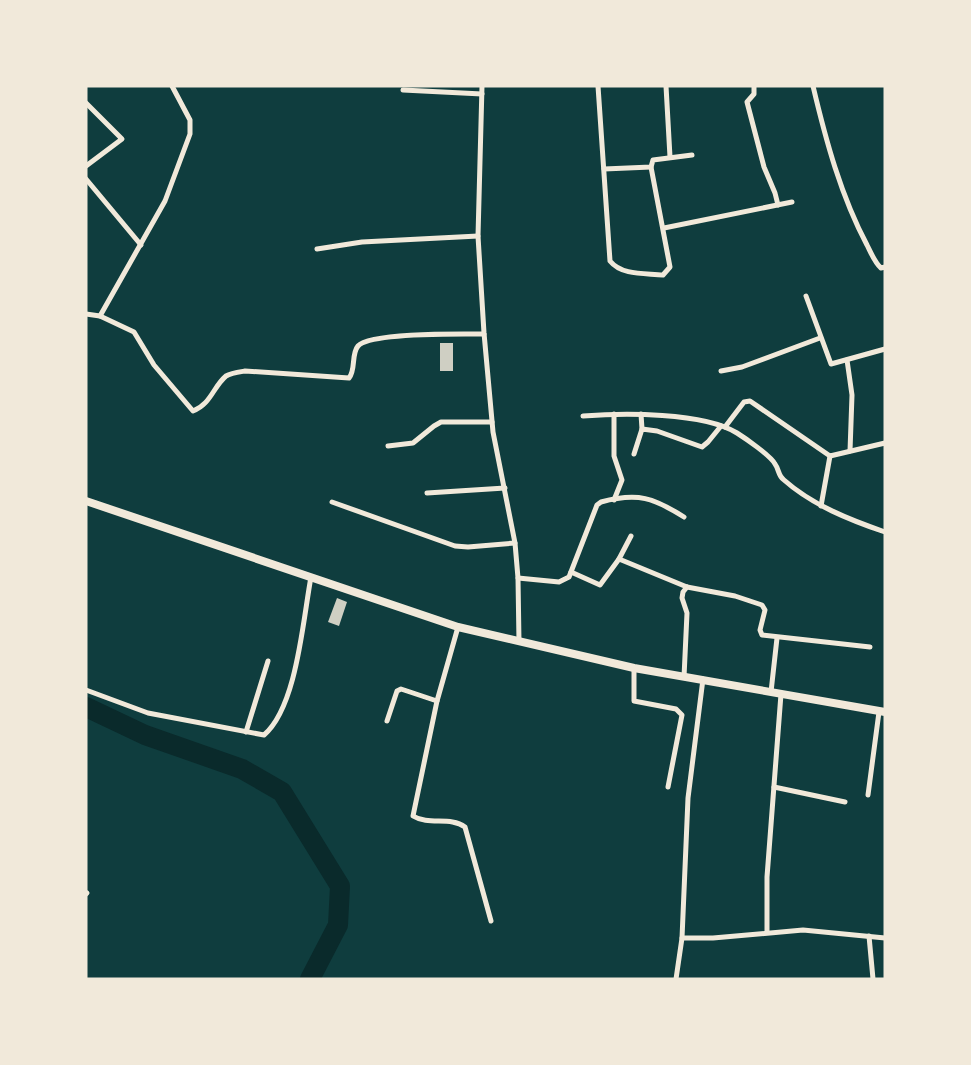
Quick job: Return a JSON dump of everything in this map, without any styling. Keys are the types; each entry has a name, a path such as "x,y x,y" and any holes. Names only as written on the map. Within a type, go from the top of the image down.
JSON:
{"main road":[{"path":"86,501 458,627 634,668 882,712"}],"street":[{"path":"100,316 165,200 191,131 190,120 172,86"},
{"path":"482,86 478,236 484,334 492,422 515,543 518,578 519,642"},
{"path":"598,86 610,261 614,266 628,272 663,275 668,271 670,267 664,228 651,167 653,160 692,155"},
{"path":"666,86 670,157"},
{"path":"754,86 754,94 747,102 764,167 778,205"},
{"path":"813,86 837,177 860,232 877,264 881,268 885,267"},
{"path":"403,90 482,94"},
{"path":"86,103 122,139 86,166"},
{"path":"604,169 651,167"},
{"path":"86,179 141,245"},
{"path":"664,228 792,202"},
{"path":"317,249 362,242 478,236"},
{"path":"806,296 831,364 885,349"},
{"path":"86,314 100,316 134,332 154,365 193,411 210,398 224,377 237,373 245,371 349,378 356,350 363,342 426,333 484,334"},
{"path":"721,370 742,367 820,338"},
{"path":"846,360 852,394 850,451"},
{"path":"642,429 657,431 702,447 744,402 750,401 830,456 885,443"},
{"path":"614,414 614,456 622,480 614,500"},
{"path":"634,454 642,429 641,414"},
{"path":"584,416 641,414 710,422 723,426 738,434 774,462 782,478 821,506 885,532"},
{"path":"388,446 413,443 442,422 492,422"},
{"path":"821,506 830,456"},
{"path":"428,492 506,488"},
{"path":"518,578 559,582 569,577 596,506 614,500 641,498 658,500 684,517"},
{"path":"332,502 455,546 468,548 515,543"},
{"path":"571,572 600,585 619,559 631,536"},
{"path":"619,559 687,587 735,596 762,605 765,610 761,633 777,638 870,647"},
{"path":"86,690 148,713 264,735 270,730 291,688 311,577"},
{"path":"684,677 687,613 682,598 687,587"},
{"path":"458,627 437,701 413,816 420,819 457,821 466,828 491,921"},
{"path":"771,692 777,638"},
{"path":"246,732 268,661"},
{"path":"634,668 634,701 676,708 682,715 668,787"},
{"path":"676,979 682,938 688,798 703,679"},
{"path":"387,721 396,690 402,689 437,701"},
{"path":"767,932 767,877 781,694"},
{"path":"868,795 882,712"},
{"path":"774,787 845,802"},
{"path":"682,938 713,938 803,930 885,938"},
{"path":"869,936 873,979"}],"building":[{"path":"440,343 453,343 453,371 440,371"},
{"path":"337,598 347,602 339,626 328,622"}],"waterway":[{"path":"86,707 145,735 242,769 282,792 340,886 338,925 310,979"}]}
